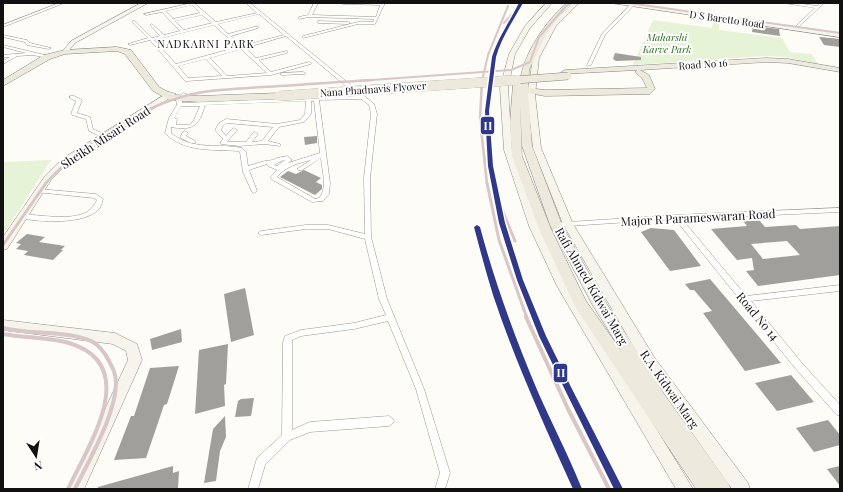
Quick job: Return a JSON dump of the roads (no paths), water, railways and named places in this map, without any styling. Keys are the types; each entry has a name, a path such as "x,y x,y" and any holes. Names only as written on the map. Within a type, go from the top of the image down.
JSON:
{"main road":[{"path":"563,3 524,55 515,123 517,156 551,225 581,304 706,489"},
{"path":"519,90 525,70 543,34 561,11 571,3"},
{"path":"3,84 47,57 65,52 117,49 125,50 156,89 176,98"},
{"name":"Road No 16","path":"567,74 777,60 840,70"},
{"name":"Road No 16","path":"567,74 640,72 751,62 779,63 840,73"},
{"path":"519,90 647,92 651,90 650,85 640,72"},
{"name":"Nana Phadnavis Flyover","path":"176,98 201,99 279,96 567,74"},
{"name":"Rafi Ahmed Kidwai Marg","path":"551,225 659,399 722,489"}],"street":[{"path":"3,26 62,3"},
{"path":"65,52 74,42 144,3"},
{"path":"146,14 194,3 269,74"},
{"path":"248,3 371,104 374,114 367,178 368,237 383,299 420,389 445,473 440,489"},
{"path":"310,16 316,3"},
{"path":"320,22 374,23 382,4 343,3"},
{"name":"R.A. Kidwai Marg","path":"549,3 527,28 512,54 519,90 537,148 563,286 685,489"},
{"name":"R.A. Kidwai Marg","path":"519,90 553,25 576,3"},
{"name":"D S Baretto Road","path":"614,3 633,4 796,27"},
{"name":"D S Baretto Road","path":"647,3 840,34"},
{"path":"786,3 817,7"},
{"path":"796,27 822,3"},
{"path":"589,65 603,35 633,4"},
{"path":"163,10 183,31"},
{"path":"173,20 204,13"},
{"path":"130,44 260,13"},
{"path":"310,16 330,30"},
{"path":"300,18 310,16 377,18"},
{"path":"332,23 334,16"},
{"path":"134,22 187,80 303,73"},
{"path":"304,37 358,23"},
{"path":"152,25 163,36"},
{"path":"228,35 257,27"},
{"path":"174,66 287,35"},
{"path":"3,36 49,48"},
{"path":"3,46 47,57"},
{"path":"255,60 285,52"},
{"path":"3,56 34,54"},
{"path":"3,63 15,56"},
{"path":"207,57 226,78"},
{"path":"269,74 309,63"},
{"path":"72,97 79,100 74,114 88,118 91,130 104,136"},
{"path":"176,98 176,114 173,126 192,125 196,123 201,99 313,100 362,97"},
{"path":"176,98 174,113 169,123 168,134 174,139 191,146 240,149 243,152 248,181 254,191"},
{"name":"Sheikh Misari Road","path":"3,246 52,172 65,161 104,136 176,98"},
{"path":"224,141 218,130 221,124 226,121 277,126 301,123 308,114 313,100"},
{"path":"313,100 323,154 327,192 321,200 314,201 273,178 293,162 323,154"},
{"path":"264,142 277,126"},
{"path":"224,141 234,130"},
{"path":"184,133 183,137 186,140 195,143 224,141 241,146 248,143 264,142 278,145"},
{"path":"248,143 255,134"},
{"path":"300,170 323,154"},
{"path":"246,169 269,163"},
{"path":"22,216 71,219 81,217 89,214 99,203 100,199 96,196 38,191"},
{"name":"Major R Parameswaran Road","path":"551,225 677,217 840,210"},
{"name":"Road No 14","path":"677,217 840,412"},
{"name":"R.A. Kidwai Marg","path":"551,225 742,489"},
{"path":"261,233 306,227 328,227 368,237"},
{"path":"744,299 840,288"},
{"path":"287,437 286,342 288,338 301,333 350,326 391,317"},
{"path":"3,325 115,339 132,348 135,360 76,489"},
{"path":"253,489 261,462 287,437 310,428 389,421"}],"railway":[{"path":"484,72 511,70 530,62 539,37 566,6 571,3"},
{"path":"629,3 840,33"},
{"path":"484,72 488,55 508,6"},
{"path":"504,23 514,12"},
{"path":"358,81 484,72"},
{"path":"482,81 484,72"},
{"path":"46,183 74,156 109,131 148,110 185,96 224,90 373,80"},
{"path":"482,80 480,119 487,184"},
{"path":"487,158 490,172"},
{"path":"3,245 46,183"},
{"path":"487,183 499,240 527,318"},
{"path":"494,190 515,241"},
{"path":"526,317 568,409 609,489"},
{"path":"3,328 69,335 91,341 104,352 113,369 116,387 114,401 109,417 75,489"},
{"path":"3,334 69,343 91,354 103,369 106,388 104,408 97,430 68,489"}],"district":[{"name":"NADKARNI PARK","path":"206,43"}],"park label":[{"name":"Maharshi Karve Park","path":"667,42"}]}
